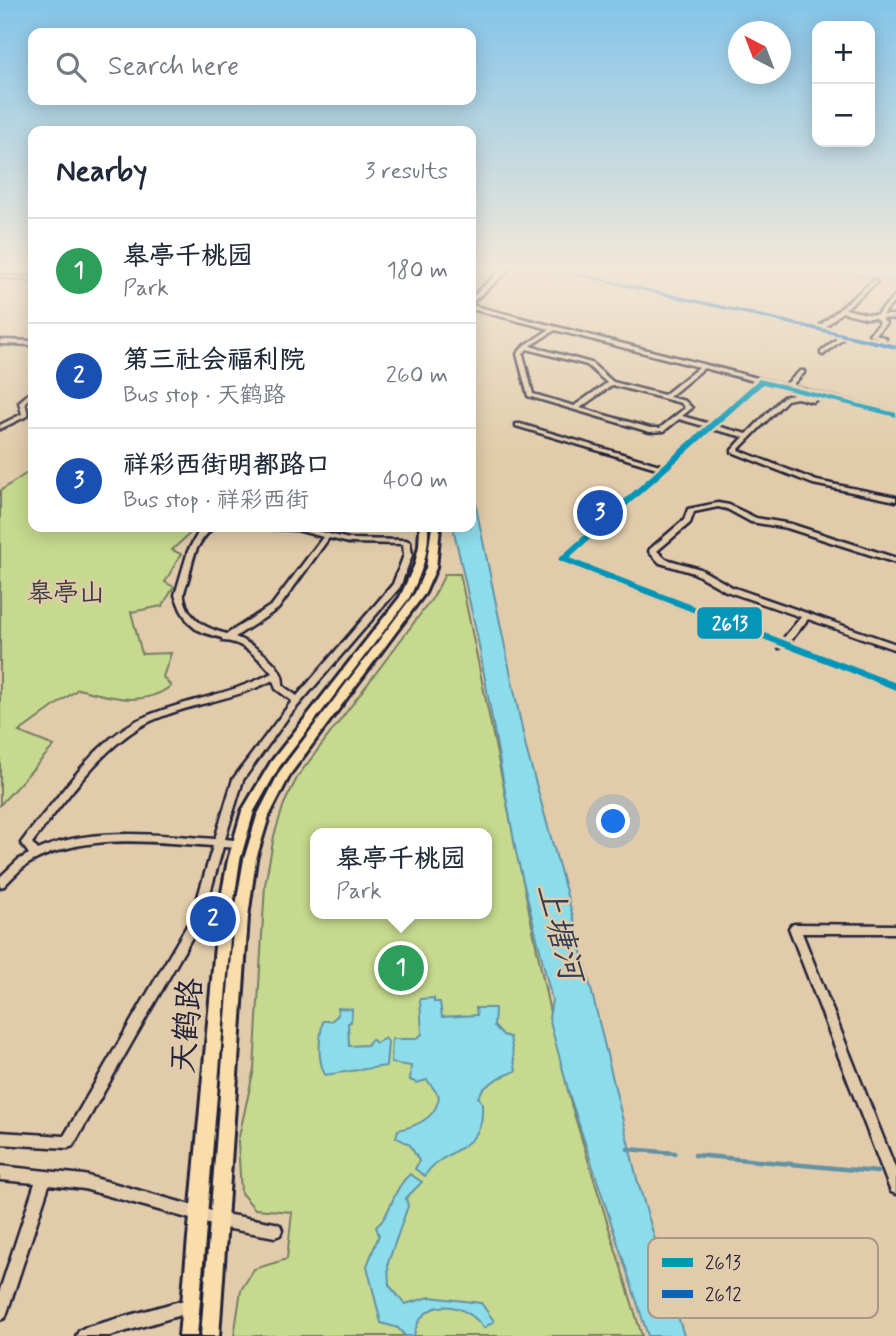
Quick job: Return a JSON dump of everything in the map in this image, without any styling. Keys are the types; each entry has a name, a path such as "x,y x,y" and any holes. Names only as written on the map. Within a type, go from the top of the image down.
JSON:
{"main road":[{"name":"天鹤路","path":"188,1336 225,914 248,811 275,765 404,598 419,571 425,544 424,532"},
{"name":"天鹤路","path":"210,1336 241,917 250,859 263,816 286,771 420,593 431,568 435,532"}],"street":[{"path":"526,347 589,364 611,383 689,405 679,419 662,430 650,430 530,395 519,359 526,347 553,329"},
{"path":"560,329 786,387 882,414 896,421"},
{"path":"877,329 872,334 896,344"},
{"path":"819,330 896,344"},
{"path":"823,353 844,335"},
{"path":"0,342 28,343"},
{"path":"665,397 703,366"},
{"path":"786,387 802,372"},
{"path":"762,381 563,559 782,646 896,687"},
{"path":"575,408 611,383"},
{"path":"896,415 792,396 785,398 733,448 743,457 776,466 815,483 896,499"},
{"path":"0,427 25,415 22,402 28,397"},
{"path":"679,419 744,437"},
{"path":"518,425 664,468"},
{"path":"896,561 788,526 754,520 718,505 691,511 687,521 656,546 656,557 698,571 729,589 896,647"},
{"path":"203,532 195,539 186,580 179,594 185,616 208,633 248,645 277,674 279,687 298,701"},
{"path":"0,1138 68,1142 197,918 238,779 298,701 397,585 408,555 406,542 349,541 312,532"},
{"path":"226,639 275,607 327,536"},
{"path":"782,646 806,616"},
{"path":"35,855 26,843 122,732 149,718 228,695 277,674"},
{"path":"0,883 13,867 47,848 98,839 239,844"},
{"path":"896,929 795,928 896,1187"},
{"path":"0,1173 84,1182 200,1212 219,1220 275,1230"},
{"path":"0,1313 44,1178"},
{"path":"84,1336 191,1305"}],"green space":[{"name":"皋亭山","path":"28,472 28,532 192,532 172,550 181,554 165,582 174,587 162,606 131,612 142,654 171,653 163,677 171,686 160,693 137,699 78,689 19,732 54,746 0,805 0,491"},
{"path":"445,574 460,574 571,1104 642,1336 234,1336 241,1290 254,1269 287,1259 292,1212 255,1209 241,1193 238,1141 254,1069 265,885 274,836 284,804 298,776 434,596"}],"water":[{"name":"上塘河","path":"476,504 526,748 577,931 637,1179 655,1238 648,1238 648,1318 679,1318 684,1336 648,1336 570,1097 549,1018 552,1000 516,852 477,635 454,532 476,532"},
{"path":"434,998 434,1002 440,1002 442,1017 477,1015 476,1008 495,1008 494,1026 503,1035 510,1037 516,1071 483,1089 478,1097 482,1112 475,1135 468,1143 432,1167 425,1176 415,1169 419,1161 410,1145 396,1137 398,1130 413,1126 430,1115 435,1110 439,1096 427,1080 417,1083 410,1080 411,1066 391,1063 392,1039 416,1039 422,1034 420,999"},
{"path":"338,1008 352,1009 351,1022 348,1023 349,1046 367,1045 372,1039 376,1043 385,1038 388,1042 386,1066 325,1075 320,1055 323,1021 331,1021 338,1015"},
{"path":"410,1174 422,1182 406,1198 408,1206 388,1263 389,1285 405,1304 430,1297 481,1303 494,1321 484,1328 465,1312 443,1307 425,1314 418,1323 414,1336 405,1336 398,1328 381,1323 367,1266 379,1235 376,1227 386,1215 399,1187"}],"waterway":[{"path":"628,1149 675,1153"},
{"path":"695,1155 877,1172"}],"transit line":[{"name":"2612","path":"818,329 896,347"},
{"name":"2613","path":"762,381 896,415"},
{"name":"2613","path":"563,559 762,381"},
{"name":"2613","path":"563,559 896,687"}],"place":[{"name":"祥彩西街明都路口","path":"600,513"},
{"name":"第三社会福利院","path":"213,919"},
{"name":"皋亭千桃园","path":"401,968"}]}
